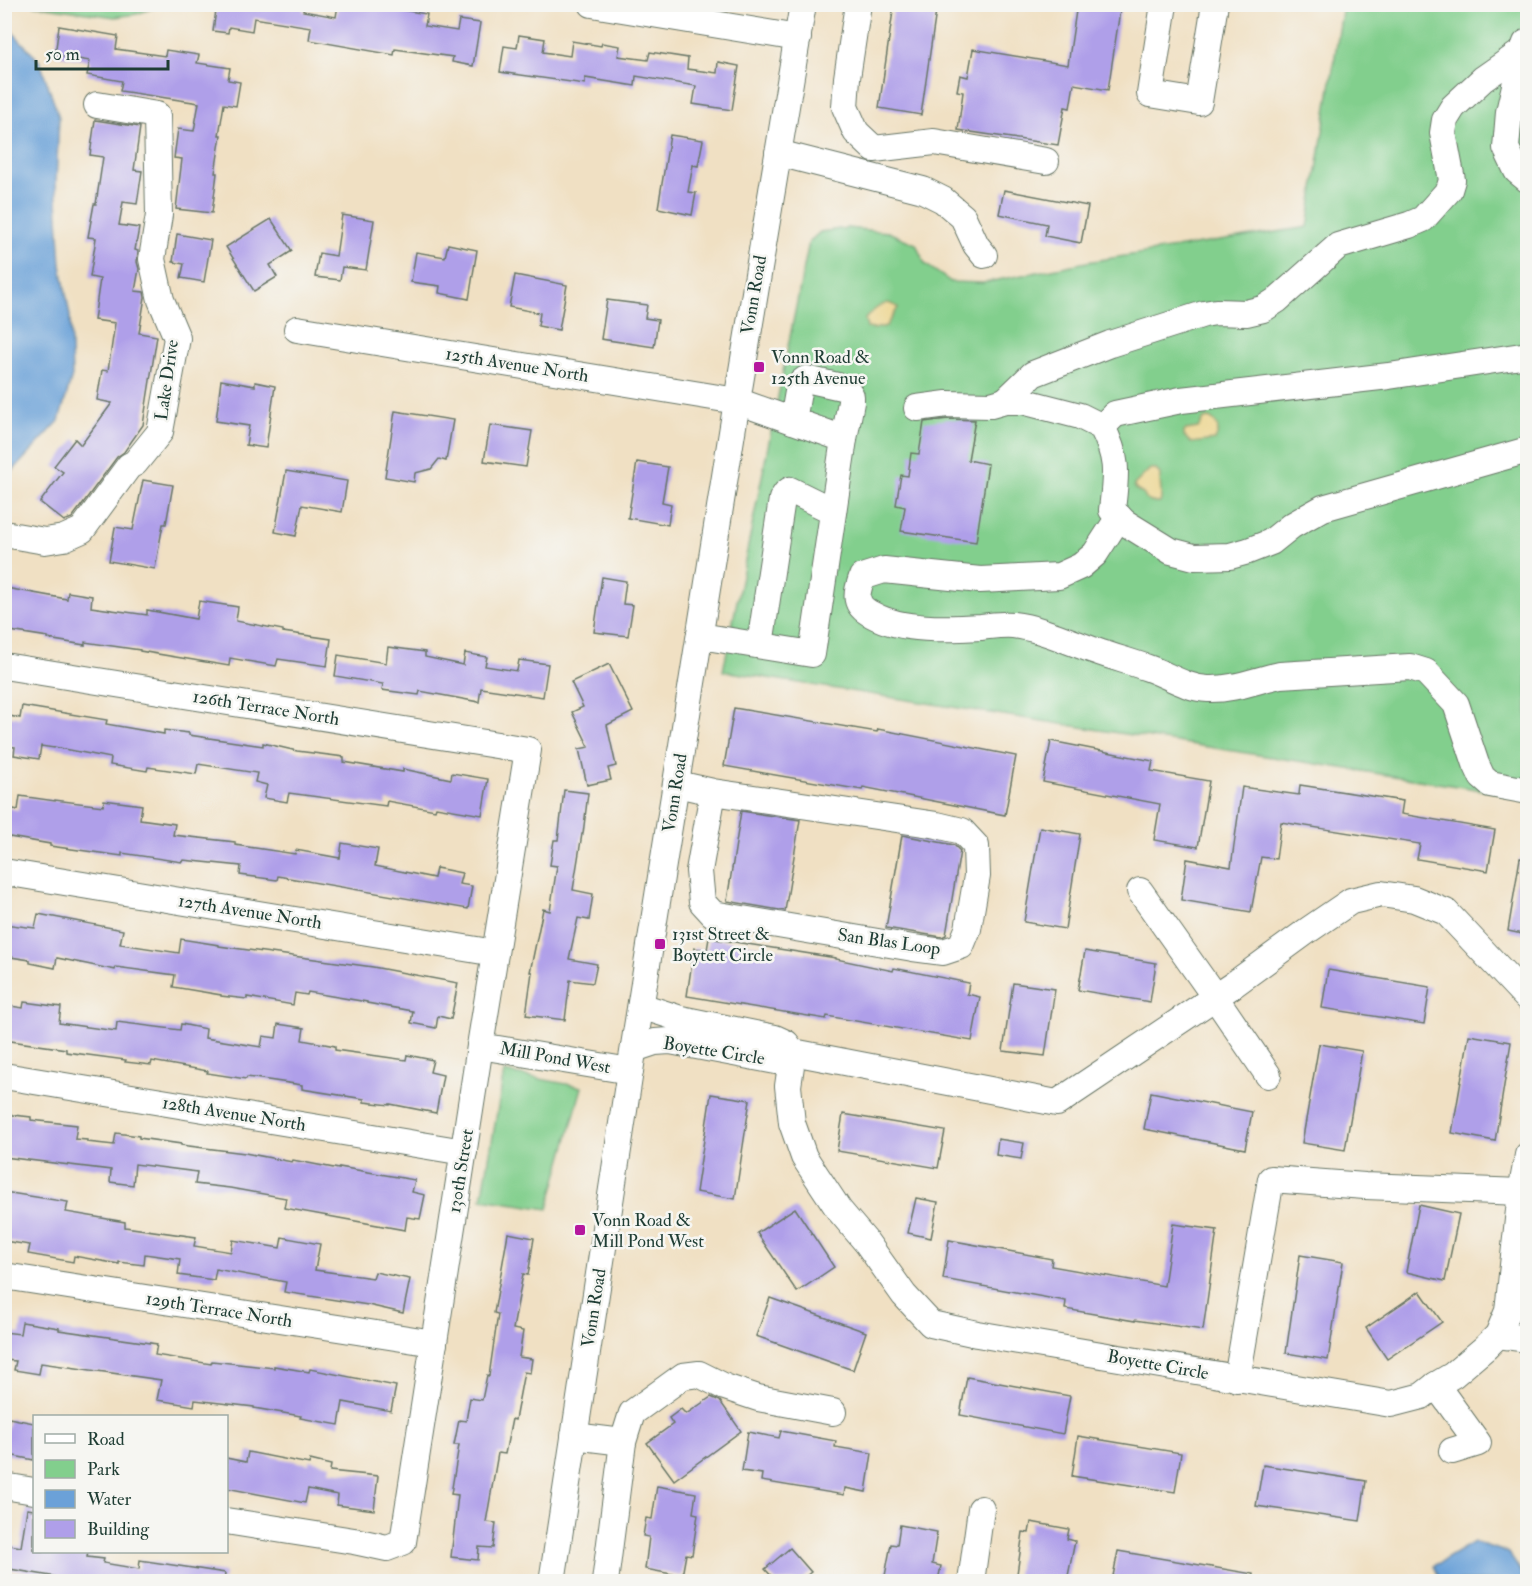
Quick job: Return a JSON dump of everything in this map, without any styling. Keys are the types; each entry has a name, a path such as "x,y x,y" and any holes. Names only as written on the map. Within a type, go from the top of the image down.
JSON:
{"street":[{"path":"592,4 798,38"},
{"name":"Vonn Road","path":"552,1581 632,1060 803,4"},
{"path":"858,4 846,78 844,107 856,132 874,149 934,142 1046,161"},
{"path":"1164,4 1150,94 1199,102 1215,4"},
{"path":"1525,46 1509,112 1506,148 1517,171 1527,180"},
{"path":"1005,401 1033,374 1110,344 1204,314 1246,313 1263,309 1278,300 1338,246 1423,219 1449,190 1452,180 1443,133 1445,120 1454,107 1483,79 1525,46"},
{"name":"Lake Drive","path":"4,534 45,541 64,538 82,530 129,466 135,464 160,432 177,338 161,300 152,259 159,215 157,115 97,105"},
{"path":"778,153 923,190 943,200 963,217 976,245 984,255"},
{"name":"125th Avenue North","path":"297,329 737,401 844,439"},
{"path":"1102,427 1115,414 1181,400 1389,376 1527,356"},
{"path":"700,636 812,654 851,396 846,388 806,379 799,386 794,421"},
{"path":"917,408 947,404 991,405 1005,401 1022,401 1080,416 1102,427 1115,459 1116,476 1112,510 1124,522 1171,551 1194,557 1230,556 1248,551 1271,542 1291,526 1323,508 1527,450"},
{"path":"760,645 782,499 790,490 833,511"},
{"path":"1119,517 1095,554 1082,566 1059,576 980,580 884,570 862,577 856,594 860,606 886,621 942,629 1012,625 1040,631 1149,668 1181,683 1207,689 1232,688 1258,679 1280,675 1410,667 1426,672 1456,704 1482,777 1490,784 1527,791"},
{"name":"126th Terrace North","path":"4,666 528,750"},
{"name":"130th Street","path":"228,1521 387,1548 403,1542 528,750"},
{"name":"San Blas Loop","path":"676,784 713,792 937,825 962,831 976,846 977,876 968,929 961,946 943,952 713,914 702,902 699,871 713,792"},
{"name":"127th Avenue North","path":"4,872 495,952"},
{"path":"1140,891 1268,1076"},
{"name":"Boyette Circle","path":"641,1006 681,1020 776,1038 786,1043 793,1052 1057,1102 1215,997 1351,901 1382,894 1414,899 1446,912 1527,999"},
{"name":"Boyette Circle","path":"632,1060 655,1042 670,1041 776,1061 785,1059 793,1052"},
{"name":"Mill Pond West","path":"480,1046 632,1060"},
{"name":"Boyette Circle","path":"793,1052 788,1086 792,1123 804,1157 840,1210 904,1295 931,1324 977,1334 1391,1404 1422,1396 1453,1375 1498,1335 1508,1311 1527,1155"},
{"name":"128th Avenue North","path":"4,1076 464,1152"},
{"path":"1237,1378 1271,1179 1365,1186 1521,1192"},
{"name":"129th Terrace North","path":"4,1276 434,1343"},
{"path":"1498,1335 1527,1339"},
{"path":"605,1581 623,1442 632,1413 683,1376 699,1374 725,1387 758,1398 833,1412"},
{"path":"1436,1385 1478,1443 1452,1451"},
{"path":"574,1436 623,1442"},
{"path":"4,1486 33,1491"},
{"path":"971,1581 981,1509"}],"green space":[{"path":"32,5 161,5 137,14 115,17"},
{"path":"1343,5 1527,5 1527,797 723,671 809,242 820,232 847,228 888,232 916,244 925,264 951,282 983,283 1087,262 1308,227"},
{"path":"504,1072 582,1087 548,1209 482,1199"}],"sand":[{"path":"888,303 898,308 886,326 867,328 865,319 872,311"},
{"path":"1209,418 1218,427 1215,440 1191,443 1184,436 1186,430 1198,428 1204,419"},
{"path":"1150,469 1155,469 1160,474 1160,503 1146,499 1134,485"}],"water":[{"path":"5,27 8,27 40,62 59,117 56,184 61,265 70,316 72,376 59,421 5,479"},
{"path":"1474,1542 1509,1553 1526,1581 1441,1581 1434,1566"}],"building":[{"path":"217,4 304,4 303,11 336,17 338,5 362,9 364,4 427,14 425,26 457,31 459,20 480,23 473,66 452,62 453,57 395,49 394,55 309,40 311,27 254,18 252,31 229,27 228,33 213,31"},
{"path":"894,4 937,4 921,115 879,108"},
{"path":"1077,4 1121,4 1108,90 1074,84 1070,108 1065,107 1058,145 958,130 963,92 957,91 960,75 968,77 973,49 1068,65"},
{"path":"59,26 118,36 116,49 165,56 166,50 199,55 197,63 230,68 228,80 240,82 236,106 224,104 212,213 176,209 182,159 174,158 178,129 194,131 199,103 120,91 122,81 87,75 90,61 55,55"},
{"path":"519,35 545,39 543,52 570,56 572,41 601,46 602,43 620,46 618,56 648,60 650,52 688,58 687,69 717,73 718,62 739,66 732,110 693,104 696,86 636,76 635,86 585,78 585,84 500,72 504,46 517,48"},
{"path":"95,120 140,127 134,170 142,171 137,204 123,202 119,225 139,228 135,250 138,251 139,269 135,291 144,292 145,297 139,333 157,336 143,425 72,518 64,521 40,502 63,472 54,466 75,439 81,445 112,403 97,400 102,370 108,371 115,323 94,320 100,279 90,277 96,238 88,237 103,157 90,155"},
{"path":"670,135 703,140 698,166 693,165 688,192 696,193 692,215 658,208"},
{"path":"1004,190 1088,206 1081,243 1045,236 1047,224 999,214"},
{"path":"342,215 374,220 366,270 342,267 340,280 315,277 319,253 336,256"},
{"path":"271,219 292,251 270,265 277,277 254,291 226,247"},
{"path":"177,234 211,240 204,282 181,278 184,264 173,262"},
{"path":"448,244 477,250 469,299 439,293 440,286 411,282 416,252 445,257"},
{"path":"515,275 567,285 559,330 538,326 540,313 509,307"},
{"path":"607,300 647,305 645,318 658,320 654,347 601,339"},
{"path":"221,380 255,386 255,382 275,386 266,448 246,445 249,426 216,421"},
{"path":"395,411 453,420 446,461 439,459 431,469 415,473 414,482 385,477"},
{"path":"948,419 975,420 968,460 988,464 976,542 901,531 905,507 896,505 901,475 908,476 911,453 919,454 924,422"},
{"path":"490,425 532,431 526,467 484,461"},
{"path":"637,462 668,467 662,502 671,504 668,525 628,518"},
{"path":"286,471 347,481 342,512 302,505 296,536 275,532"},
{"path":"143,480 173,485 155,569 109,561 115,527 133,530"},
{"path":"602,577 626,581 623,604 633,605 628,636 594,632"},
{"path":"6,588 67,599 68,592 92,596 91,607 147,615 147,610 196,619 199,601 238,607 236,621 283,630 283,632 331,639 327,666 278,659 276,666 230,658 229,666 85,642 85,645 4,630"},
{"path":"388,647 425,652 425,657 463,665 465,653 487,657 485,666 517,671 519,660 548,664 543,697 481,688 479,702 420,691 419,695 382,690 383,684 335,676 338,655 386,663"},
{"path":"609,664 633,712 607,725 616,766 608,768 611,780 587,785 579,749 589,747 572,712 583,707 571,682"},
{"path":"22,706 107,720 106,724 164,734 164,730 189,733 189,735 263,746 263,743 297,751 344,757 344,762 403,772 403,769 451,779 452,773 488,779 482,815 436,807 435,810 387,801 386,806 289,793 287,802 264,798 267,785 255,782 257,773 198,764 196,774 148,767 147,771 110,765 111,758 41,746 39,759 14,755 15,747 4,746 4,715 20,718"},
{"path":"734,708 877,732 878,729 1016,756 1005,815 863,787 862,790 724,766"},
{"path":"1051,741 1153,761 1151,771 1209,781 1198,847 1154,840 1160,804 1043,782"},
{"path":"1300,785 1403,801 1401,814 1495,830 1488,871 1417,859 1420,844 1281,822 1276,859 1261,857 1251,912 1181,900 1187,859 1231,867 1242,787 1299,795"},
{"path":"564,790 588,793 573,890 593,894 589,920 578,918 569,959 597,964 593,983 570,980 565,1020 526,1015 532,972 530,972 543,909 550,911 557,866 550,865 554,840 558,840"},
{"path":"20,796 103,806 104,800 142,805 140,819 175,824 173,835 235,842 235,845 295,854 296,850 340,858 342,843 378,849 375,866 434,878 436,868 462,873 459,884 472,886 468,909 278,876 277,880 240,875 241,866 183,860 182,862 122,853 122,856 50,846 50,844 4,836 4,807 18,810"},
{"path":"741,811 800,820 785,911 727,901"},
{"path":"1040,827 1080,834 1065,929 1024,922"},
{"path":"902,835 954,845 960,851 946,935 942,937 886,928"},
{"path":"1520,858 1527,859 1527,935 1508,931"},
{"path":"38,914 123,930 120,944 179,953 181,939 373,967 458,983 451,1019 438,1016 436,1028 411,1023 413,1011 308,992 307,995 295,993 293,1005 173,987 175,975 116,967 115,970 57,958 55,968 30,963 30,960 4,956 4,924 35,928"},
{"path":"709,938 836,958 893,971 894,968 969,983 967,994 980,997 972,1041 827,1016 826,1019 687,996 694,948 707,950"},
{"path":"1085,951 1156,963 1150,1002 1078,990"},
{"path":"1328,970 1430,987 1424,1024 1322,1008"},
{"path":"1013,983 1055,989 1045,1056 1003,1051"},
{"path":"24,1002 61,1007 59,1023 116,1031 117,1022 180,1030 181,1024 206,1029 205,1038 261,1047 263,1036 276,1038 278,1024 304,1028 302,1040 335,1046 335,1050 406,1060 407,1055 433,1060 430,1072 443,1075 436,1113 390,1104 364,1102 364,1099 302,1089 302,1085 207,1073 208,1071 152,1061 151,1065 125,1062 126,1060 66,1052 66,1049 4,1040 4,1005 23,1008"},
{"path":"1469,1035 1511,1042 1495,1141 1452,1133"},
{"path":"1319,1044 1362,1051 1345,1150 1302,1143"},
{"path":"1151,1092 1252,1112 1245,1149 1144,1129"},
{"path":"711,1094 750,1100 735,1199 696,1192"},
{"path":"4,1114 31,1117 31,1120 77,1125 75,1139 87,1140 87,1142 114,1145 116,1133 415,1180 412,1192 425,1195 420,1219 407,1217 405,1230 284,1208 286,1198 195,1184 197,1172 135,1164 133,1185 110,1182 111,1170 4,1157"},
{"path":"843,1114 945,1131 938,1168 837,1151"},
{"path":"998,1139 1024,1143 1021,1159 996,1155"},
{"path":"4,1192 68,1202 66,1212 125,1222 125,1227 196,1237 194,1246 231,1252 233,1240 280,1248 282,1237 320,1244 315,1270 373,1278 375,1272 410,1279 403,1313 284,1292 286,1282 216,1269 214,1280 178,1275 180,1259 145,1254 144,1265 119,1262 119,1264 74,1256 73,1262 28,1254 30,1245 4,1241"},
{"path":"916,1198 938,1202 931,1238 908,1233"},
{"path":"1419,1205 1459,1214 1445,1281 1406,1272"},
{"path":"795,1208 834,1267 797,1292 757,1233"},
{"path":"1173,1224 1217,1230 1203,1330 1065,1309 1066,1301 943,1279 949,1240 1052,1259 1051,1266 1164,1286"},
{"path":"508,1233 534,1238 528,1275 523,1274 513,1329 523,1331 519,1357 532,1359 530,1373 524,1372 515,1420 512,1419 505,1454 498,1453 486,1522 496,1523 493,1548 479,1547 478,1560 451,1557 458,1495 451,1494 459,1445 454,1445 459,1420 466,1421 470,1398 482,1400 487,1375 489,1376 498,1314 494,1313"},
{"path":"1300,1255 1343,1262 1328,1360 1286,1353"},
{"path":"1420,1291 1442,1322 1387,1359 1366,1328"},
{"path":"770,1298 866,1332 853,1370 756,1336"},
{"path":"22,1322 59,1328 59,1330 157,1344 155,1355 211,1364 212,1361 274,1368 274,1366 309,1372 310,1369 396,1386 391,1411 343,1402 339,1425 254,1407 195,1400 194,1406 157,1400 161,1380 41,1363 39,1374 14,1370 16,1361 4,1360 4,1332 20,1334"},
{"path":"967,1377 1070,1396 1063,1434 960,1415"},
{"path":"711,1397 720,1401 741,1431 674,1480 647,1443 673,1424 669,1418 681,1409 686,1414"},
{"path":"9,1418 33,1423 33,1460 4,1454"},
{"path":"781,1431 836,1441 835,1447 872,1453 866,1492 845,1488 844,1495 761,1481 762,1474 742,1471 748,1432 779,1438"},
{"path":"1078,1436 1181,1453 1175,1492 1072,1476"},
{"path":"248,1452 309,1464 310,1460 331,1465 330,1471 378,1476 374,1510 337,1505 338,1495 308,1489 305,1503 228,1488 228,1458 246,1462"},
{"path":"1263,1465 1366,1481 1360,1521 1256,1506"},
{"path":"657,1486 696,1493 693,1513 698,1514 692,1555 686,1554 682,1576 645,1569 649,1537 643,1536 646,1518 652,1519"},
{"path":"27,1509 33,1510 33,1553 88,1553 87,1557 104,1559 103,1563 139,1569 140,1560 225,1573 224,1581 62,1581 63,1578 4,1568 4,1544 21,1547"},
{"path":"1031,1522 1069,1529 1067,1539 1075,1541 1067,1581 1016,1581 1023,1532 1029,1533"},
{"path":"900,1525 937,1532 932,1564 941,1566 938,1581 884,1581 891,1544 897,1545"},
{"path":"790,1548 811,1572 800,1581 776,1581 765,1569"},
{"path":"1118,1551 1253,1574 1252,1581 1112,1581"}],"place":[{"name":"Vonn Road & 125th Avenue","path":"759,367"},
{"name":"131st Street & Boytett Circle","path":"660,944"},
{"name":"Vonn Road & Mill Pond West","path":"580,1230"}]}
